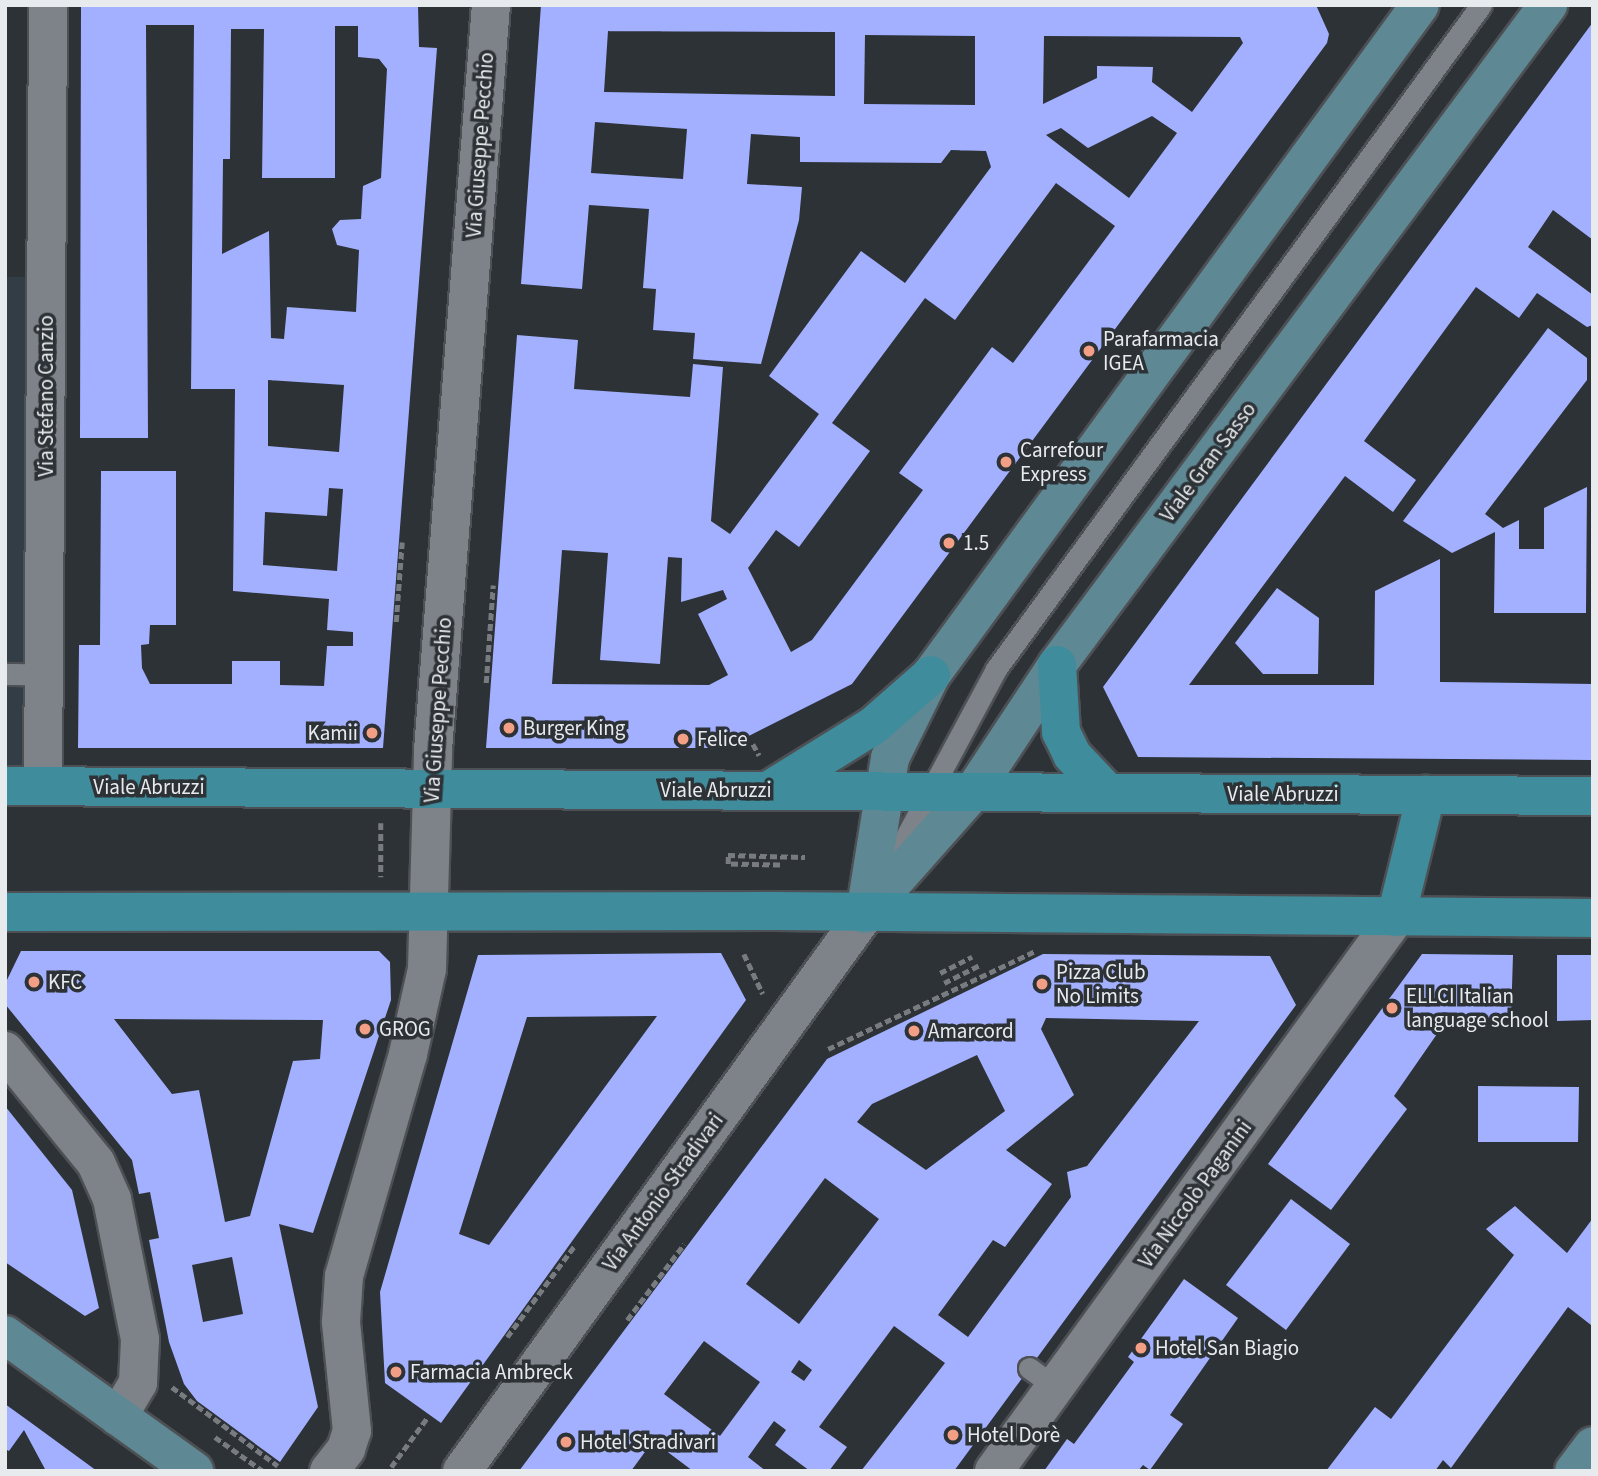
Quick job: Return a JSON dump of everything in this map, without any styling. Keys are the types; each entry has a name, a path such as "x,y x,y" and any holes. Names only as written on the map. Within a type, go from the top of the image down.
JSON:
{"main road":[{"path":"865,914 882,791 890,758 931,675 1395,23 1420,5"},
{"name":"Viale Gran Sasso","path":"865,914 973,792 1057,665 1548,5"},
{"path":"1057,665 1061,732 1072,755 1108,793"},
{"path":"768,791 873,726 931,675"},
{"name":"Viale Abruzzi","path":"5,786 1593,796"},
{"path":"1396,917 1426,795"},
{"path":"5,912 1593,918"},
{"path":"5,1335 194,1471"},
{"path":"1574,1471 1593,1446"}],"street":[{"name":"Via Stefano Canzio","path":"43,786 48,5"},
{"name":"Via Giuseppe Pecchio","path":"329,1471 351,1439 352,1405 341,1322 344,1276 415,1027 432,913 431,788 491,5"},
{"name":"Via Antonio Stradivari","path":"462,1471 865,914"},
{"name":"Via Niccolò Paganini","path":"994,1471 1042,1378 1396,917"},
{"path":"5,1051 96,1163 112,1199 139,1339 138,1383 118,1416"}],"lane":[{"path":"865,914 996,669 1481,5"},
{"path":"5,674 44,675"}],"path":[{"path":"396,622 402,542"},
{"path":"486,683 493,585"},
{"path":"381,819 381,885"},
{"path":"780,865 728,864 728,855 805,856"},
{"path":"828,1049 1042,948"},
{"path":"744,954 763,994"},
{"path":"940,973 971,957"},
{"path":"944,983 981,965"},
{"path":"627,1320 684,1244"},
{"path":"507,1337 575,1245"},
{"path":"171,1387 278,1466"},
{"path":"391,1467 427,1418"}],"shaded area":[{"path":"5,277 42,277 38,781 5,780"}],"building":[{"path":"81,5 418,5 419,47 437,48 383,748 78,748 79,645 100,645 101,471 176,471 176,625 150,625 149,644 141,645 142,668 150,684 232,684 232,661 280,661 280,685 324,686 327,646 353,646 353,632 327,630 329,599 233,591 235,389 191,389 194,25 146,25 148,438 80,438","holes":["335,26 358,26 358,57 379,59 387,69 381,178 363,186 361,219 340,220 332,229 337,245 359,250 356,312 287,307 284,339 271,338 269,231 222,254 223,159 230,159 231,29 264,29 262,178 335,178","268,380 344,385 339,452 268,446","329,488 343,489 337,571 263,565 265,512 327,516"]},
{"path":"541,5 1316,5 1329,34 1327,43 852,684 725,748 486,748 517,335 578,340 574,389 690,397 693,364 723,367 711,521 730,534 819,414 769,376 861,251 905,283 991,167 986,151 951,150 941,163 800,162 800,137 751,134 747,184 802,187 799,220 761,364 693,359 695,333 653,330 656,289 643,288 649,209 589,205 582,289 521,284","holes":["608,31 835,32 835,96 604,92","865,35 975,36 975,105 864,104","1044,36 1240,37 1243,43 1192,112 1152,82 1153,67 1097,66 1097,78 1043,104","1152,116 1177,133 1129,198 1046,135 1061,128 1088,148","595,122 687,129 683,179 591,173","1056,183 1115,226 1013,363 992,347 899,473 923,490 812,640 791,652 748,568 776,530 799,547 870,451 832,423 925,298 955,320","562,550 608,553 600,660 660,664 668,557 682,558 681,602 723,590 727,599 698,614 728,675 709,685 552,684"]},
{"path":"1593,22 1593,240 1553,210 1528,247 1593,295 1593,325 1587,327 1537,293 1519,318 1476,287 1364,441 1416,480 1393,512 1345,476 1189,685 1374,685 1375,591 1440,559 1440,682 1593,684 1593,760 1138,757 1103,687"},
{"path":"1548,328 1587,358 1587,380 1485,514 1503,528 1519,520 1519,549 1544,549 1544,508 1587,487 1586,613 1494,613 1495,532 1452,553 1403,521"},
{"path":"1277,588 1319,618 1318,674 1263,674 1235,643"},
{"path":"21,951 379,951 390,962 391,1000 313,1233 279,1224 318,1407 280,1462 197,1401 184,1384 169,1342 149,1240 159,1238 150,1192 139,1194 132,1160 5,1004 5,984","holes":["114,1019 323,1020 320,1059 293,1061 250,1216 225,1222 199,1090 172,1094","232,1257 243,1314 203,1322 192,1265"]},
{"path":"721,953 746,1000 441,1423 385,1383 380,1292 478,955","holes":["657,1016 489,1245 459,1234 527,1017"]},
{"path":"1043,954 1270,956 1296,1005 954,1471 861,1471 945,1363 894,1326 819,1427 847,1447 829,1471 810,1471 775,1445 786,1430 774,1421 748,1457 766,1471 693,1471 653,1441 631,1471 519,1471 827,1059","holes":["1046,1018 1199,1021 1087,1166 1067,1172 1071,1197 968,1337 938,1315 993,1240 1005,1247 1052,1184 1006,1150 1074,1095 1041,1029","977,1055 1005,1111 926,1170 857,1122 872,1104","825,1178 879,1219 799,1324 746,1284","704,1341 760,1382 720,1436 664,1394","799,1360 812,1370 804,1381 791,1372"]},
{"path":"1422,954 1513,955 1511,1019 1446,1021 1394,1096 1407,1109 1331,1210 1268,1164"},
{"path":"1557,955 1593,955 1593,1020 1557,1021"},
{"path":"1478,1086 1579,1087 1578,1142 1478,1142"},
{"path":"5,1106 72,1190 99,1308 85,1316 5,1262"},
{"path":"1291,1199 1350,1244 1286,1330 1226,1285"},
{"path":"1515,1206 1567,1253 1593,1218 1591,1325 1568,1307 1451,1468 1443,1460 1435,1471 1326,1471 1375,1407 1391,1419 1514,1255 1486,1229"},
{"path":"1184,1279 1238,1318 1170,1415 1183,1424 1150,1470 1143,1465 1138,1471 1044,1471 1067,1439 1074,1444 1134,1362 1128,1357"},
{"path":"5,1404 97,1471 46,1471 24,1430 9,1451 5,1449"}],"place":[{"name":"Parafarmacia IGEA","path":"1089,351"},
{"name":"Carrefour Express","path":"1006,462"},
{"name":"1.5","path":"949,543"},
{"name":"Burger King","path":"509,728"},
{"name":"Kamii","path":"372,733"},
{"name":"Felice","path":"683,739"},
{"name":"KFC","path":"34,982"},
{"name":"Pizza Club No Limits","path":"1042,984"},
{"name":"ELLCI Italian language school","path":"1392,1008"},
{"name":"GROG","path":"365,1029"},
{"name":"Amarcord","path":"914,1031"},
{"name":"Hotel San Biagio","path":"1141,1348"},
{"name":"Farmacia Ambreck","path":"396,1372"},
{"name":"Hotel Dorè","path":"953,1435"},
{"name":"Hotel Stradivari","path":"566,1442"}]}
